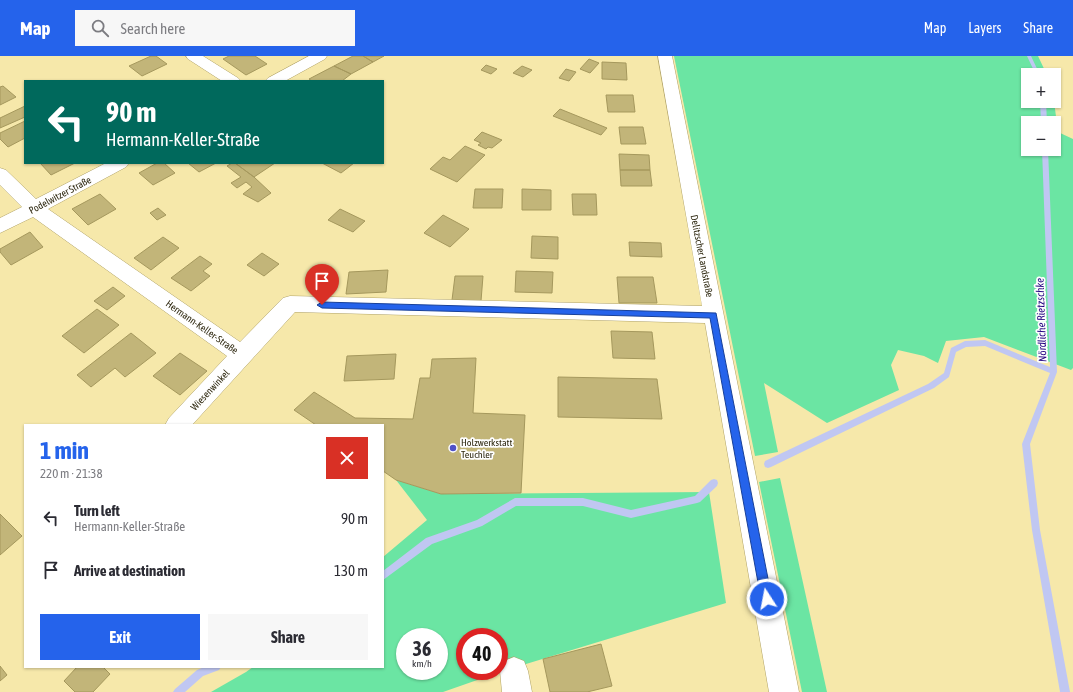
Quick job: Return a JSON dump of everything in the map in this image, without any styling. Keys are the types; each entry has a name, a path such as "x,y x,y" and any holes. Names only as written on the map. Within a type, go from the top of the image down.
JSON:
{"street":[{"path":"193,56 231,80"},
{"path":"275,80 320,56"},
{"name":"Delitzscher Landstraße","path":"665,56 784,692"},
{"name":"Podelwitzer Straße","path":"0,226 118,164"},
{"name":"Hermann-Keller-Straße","path":"0,174 35,208 242,355 290,304 713,315"},
{"name":"Wiesenwinkel","path":"178,424 242,355"}],"green space":[{"path":"674,56 1038,56 1044,68 1021,68 1021,108 1055,108 1056,116 1021,116 1021,156 1061,156 1061,133 1073,139 1073,368 1071,370 984,337 946,341 938,363 924,356 898,350 891,365 899,390 827,423 764,383 778,452 755,456"},
{"path":"780,478 827,692 802,692 759,482"},
{"path":"396,480 441,494 709,492 726,603 508,669 508,628 456,628 456,680 477,680 443,692 211,692 252,668 384,668 384,556 427,520"}],"building":[{"path":"151,56 156,56 167,64 142,76 129,66"},
{"path":"229,56 255,56 267,64 246,75 223,59"},
{"path":"353,56 363,56 373,62 351,74 334,66"},
{"path":"363,56 384,56 373,62"},
{"path":"589,59 599,63 590,73 580,69"},
{"path":"602,62 626,63 627,80 602,79"},
{"path":"486,65 497,69 491,74 481,70"},
{"path":"334,66 351,74 343,80 309,79"},
{"path":"522,66 532,70 523,77 513,73"},
{"path":"566,69 576,72 569,81 559,78"},
{"path":"3,86 16,97 0,105 0,87"},
{"path":"606,95 633,95 635,112 608,112"},
{"path":"24,106 24,117 0,128 0,118"},
{"path":"560,109 607,128 601,135 553,116"},
{"path":"24,121 24,139 8,147 0,139 0,133"},
{"path":"619,127 643,127 646,144 621,144"},
{"path":"482,132 502,140 492,148 488,147 486,149 478,145 481,143 474,140"},
{"path":"465,146 485,155 457,182 430,169 443,157 450,160"},
{"path":"619,154 649,155 650,170 620,170"},
{"path":"41,164 73,164 51,175"},
{"path":"155,164 165,164 175,173 153,185 139,173"},
{"path":"189,164 214,164 199,172"},
{"path":"230,164 236,164 254,177 271,193 258,202 243,194 252,187 246,182 237,188 231,183 241,177 227,166"},
{"path":"236,164 274,164 254,177"},
{"path":"324,164 353,164 341,173"},
{"path":"620,170 650,170 652,186 621,186"},
{"path":"475,189 503,189 502,208 473,208"},
{"path":"522,189 551,190 551,210 522,210"},
{"path":"100,194 116,209 88,225 72,209"},
{"path":"572,194 596,194 597,215 573,215"},
{"path":"158,208 166,215 157,220 150,213"},
{"path":"340,209 365,221 353,232 328,220"},
{"path":"443,215 469,229 450,247 424,233"},
{"path":"30,232 43,247 11,265 0,252 0,249"},
{"path":"532,236 558,237 558,259 531,258"},
{"path":"163,237 179,248 151,270 134,258"},
{"path":"629,242 661,243 662,257 630,256"},
{"path":"262,253 279,264 264,276 247,265"},
{"path":"200,256 212,264 203,271 210,276 191,291 171,278"},
{"path":"388,270 386,292 346,294 349,272"},
{"path":"516,271 553,272 552,293 515,292"},
{"path":"455,276 483,276 481,301 452,300"},
{"path":"617,277 653,277 657,303 619,303"},
{"path":"113,287 125,296 107,310 94,301"},
{"path":"97,309 119,325 84,353 62,336"},
{"path":"611,331 652,332 655,359 613,358"},
{"path":"131,333 156,353 125,377 115,368 91,387 77,375"},
{"path":"180,353 207,371 180,395 153,376"},
{"path":"396,354 394,379 344,381 347,356"},
{"name":"Holzwerkstatt Teuchler","path":"476,358 473,413 525,415 521,493 441,494 396,480 384,472 384,424 315,424 294,410 314,392 355,418 413,419 420,378 430,378 432,359"},
{"path":"558,377 657,379 662,419 558,417"},
{"path":"0,514 22,536 0,555"},
{"path":"601,644 612,686 587,692 550,692 543,659"},
{"path":"0,666 7,675 0,681"},
{"path":"76,668 104,668 110,674 93,692 75,692 64,681"}],"waterway":[{"name":"Nördliche Rietzschke","path":"1029,56 1035,68"},
{"name":"Nördliche Rietzschke","path":"1043,108 1044,116"},
{"name":"Nördliche Rietzschke","path":"1045,156 1054,372"},
{"name":"Nördliche Rietzschke","path":"768,464 931,386 947,375 953,350 965,344 985,343 1054,372"},
{"path":"1054,372 1026,444 1036,530 1065,692"},
{"name":"Nördliche Rietzschke","path":"384,575 429,541 479,523 515,502 583,502 631,514 697,499 714,483"},
{"name":"Nördliche Rietzschke","path":"178,692 200,673 213,668"}],"place":[{"name":"Holzwerkstatt Teuchler","path":"453,448"}],"route":[{"path":"322,305 713,315 767,599"}]}
